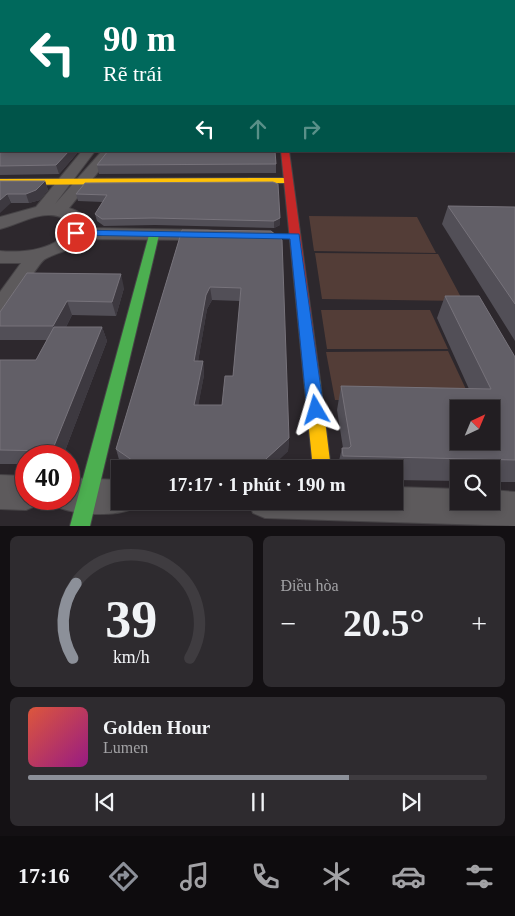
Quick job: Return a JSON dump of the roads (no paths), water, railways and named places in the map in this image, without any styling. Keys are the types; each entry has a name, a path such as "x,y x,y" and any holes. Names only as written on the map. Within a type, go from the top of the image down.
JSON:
{"street":[{"path":"50,211 64,181 87,152"},
{"path":"50,211 83,181 107,152"},
{"path":"285,152 321,460"},
{"path":"0,182 288,180"},
{"path":"0,224 21,215 50,211 76,219 79,228 76,233 57,248 36,256 0,257"},
{"path":"76,233 220,235"},
{"path":"89,503 154,235"},
{"path":"276,236 295,236"},
{"path":"0,308 36,256"},
{"path":"0,492 15,493"},
{"path":"403,504 515,509"}]}
